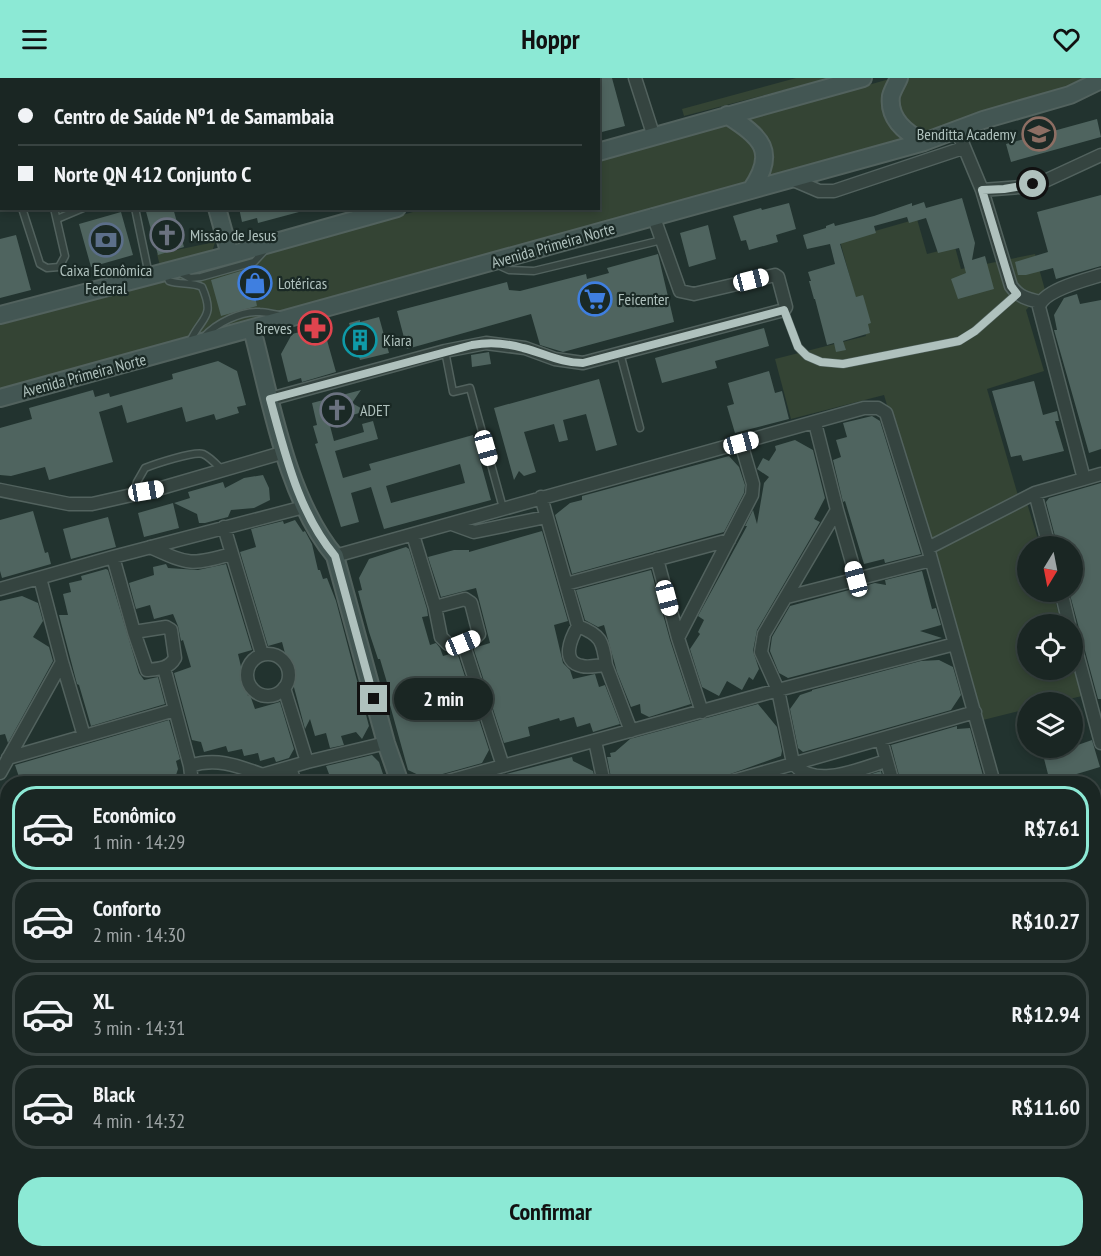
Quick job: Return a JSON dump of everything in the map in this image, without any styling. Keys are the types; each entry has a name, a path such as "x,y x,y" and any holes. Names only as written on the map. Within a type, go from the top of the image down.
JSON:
{"main road":[{"path":"600,151 863,78"},
{"path":"899,78 891,96 895,118 903,128 924,142"},
{"name":"Avenida Primeira Norte","path":"0,398 924,142 957,129 1070,95 1101,80"},
{"path":"727,115 754,133 764,153 761,176 751,189"},
{"path":"218,210 230,255"},
{"path":"0,315 230,255 390,210"},
{"path":"252,329 285,452 304,507 323,542 335,556 386,743 398,776"}],"street":[{"path":"635,78 654,136"},
{"path":"957,129 982,190 1011,286 1025,299 1040,302"},
{"path":"791,178 819,191 834,191 963,148"},
{"path":"982,190 1012,188 1047,180 1101,155"},
{"path":"270,399 472,345 497,343 525,348 555,359 583,363 784,310 786,306 778,277 775,275 694,294 680,291 653,216"},
{"path":"1084,479 1039,307 1044,297 1101,275"},
{"path":"335,556 864,408 878,408 886,414 930,554 992,776"},
{"path":"815,423 856,579"},
{"path":"678,638 753,490 741,443"},
{"path":"0,490 69,504 113,500 285,452"},
{"path":"787,597 856,579 930,554 1035,494 1101,474"},
{"path":"1035,494 1046,536"},
{"path":"541,497 578,626 569,644 569,654 572,661 579,666 606,665"},
{"path":"0,590 113,557 304,507"},
{"path":"837,510 764,634 761,652 778,690 793,763 804,773 824,776 886,761"},
{"path":"452,524 474,532 546,517"},
{"path":"224,528 262,654"},
{"path":"413,535 435,607 441,637 448,644 463,643 476,638 478,634 471,603 465,599 435,607"},
{"path":"566,584 729,540"},
{"path":"150,547 182,561 194,563 231,555"},
{"path":"113,557 134,632 147,670 164,668 173,663 175,658 171,630 166,627 134,632"},
{"path":"657,558 678,638 702,712"},
{"path":"40,578 84,736"},
{"path":"578,626 591,631 601,639 606,665 631,731"},
{"path":"463,643 503,766"},
{"path":"467,776 955,644"},
{"path":"262,654 280,657 286,663 289,672 288,681 277,694 269,696 260,694 253,690 248,682 249,665 262,654"},
{"path":"0,773 62,662"},
{"path":"164,668 191,776"},
{"path":"1083,673 1101,743"},
{"path":"284,688 307,762"},
{"path":"8,758 175,710"},
{"path":"760,776 793,763 975,712"},
{"path":"881,740 891,776"},
{"path":"595,741 602,776"},
{"path":"258,776 386,743"},
{"path":"190,766 208,762 227,763 262,775"},
{"path":"290,767 293,776"}],"lane":[{"path":"23,210 40,264 47,268 59,267 65,256 55,210"},
{"path":"57,219 78,210"},
{"path":"136,210 169,281 177,284 196,284 202,287"},
{"path":"492,262 509,270 534,272 662,240"},
{"path":"163,272 187,277 201,277 254,262 258,260 268,244"},
{"path":"201,277 208,304 208,314 191,338 195,345 212,328 228,319 244,314 258,311 291,319"},
{"path":"784,310 798,347 807,356 821,362 843,364 959,341 975,331 1017,294"},
{"path":"445,351 453,392 470,388 503,508"},
{"path":"620,352 640,428"},
{"path":"134,493 145,468 191,455 199,453 205,455 222,470"}],"green space":[{"path":"796,78 831,78 684,116 682,109"},
{"path":"893,78 1101,78 1101,83 0,401 0,325 420,210 600,210 600,161"},
{"path":"917,219 927,254 955,247 961,269 1035,254 1045,290 1026,310 1044,371 987,389 1019,499 928,543 884,395 791,419 775,359 866,336 840,241"},
{"path":"215,242 213,249 202,255 160,266 157,254"},
{"path":"1027,503 1037,536 1017,536 1017,602 1055,602 1059,614 1017,614 1017,680 1078,680 1081,692 1017,692 1017,712 979,721 930,550"}],"building":[{"path":"600,78 612,78 625,126 600,132"},
{"path":"1097,119 1101,137 1011,162 1006,144"},
{"path":"1101,195 1101,266 1056,279 1053,268 1018,275 1015,262 1048,252 1037,212"},
{"path":"962,198 975,243 972,260 985,256 994,289 958,299 951,279 966,273 959,248 938,253 926,218 909,223 907,217 874,226 876,233 840,244 856,297 863,295 871,323 868,324 870,333 843,341 846,350 836,352 834,343 827,345 808,272 835,264 830,244 807,249 803,235 834,223 835,226 874,216 912,203 912,206 924,202 926,208"},
{"path":"789,203 796,229 776,235 778,242 749,250 746,240 741,241 733,216"},
{"name":"Missão de Jesus","path":"146,210 174,210 184,247 158,255"},
{"path":"239,210 299,210 299,212 258,223 257,218 242,222"},
{"name":"Caixa Econômica Federal","path":"121,212 133,255 91,267 79,224"},
{"path":"708,225 716,259 689,267 680,233"},
{"path":"16,235 31,290 0,298 0,239"},
{"name":"Feicenter","path":"658,254 674,322 563,352 540,345 531,314 407,349 397,311 507,282 509,290 520,291 586,274 587,279 609,273 607,268"},
{"path":"247,269 249,278 263,275 268,293 255,296 257,306 221,316 211,280"},
{"path":"1077,294 1080,304 1101,300 1101,449 1089,453 1054,330 1057,330 1054,315 1064,298"},
{"path":"379,317 389,353 360,360 349,323"},
{"path":"323,326 336,372 302,382 301,378 288,382 281,354 292,334"},
{"path":"764,328 769,346 715,361 717,368 662,383 655,358"},
{"path":"489,352 491,364 472,367 471,355"},
{"path":"218,361 237,371 246,405 237,407 239,413 216,420 214,414 186,422 182,407 127,423 122,405 99,412 113,462 49,480 45,467 11,476 0,475 0,428 32,419 29,408 93,390 95,397 109,393 110,397 173,379 172,374"},
{"path":"769,371 775,393 782,391 789,419 735,433 727,406 734,404 728,383"},
{"path":"599,379 617,445 596,451 586,414 563,420 568,440 559,442 554,424 524,432 536,472 524,476 519,471 514,480 494,408"},
{"path":"1034,381 1043,415 1057,411 1059,421 1055,421 1064,451 1023,461 1021,455 1011,457 992,391"},
{"path":"361,390 352,403 366,411 329,422 334,441 364,432 362,424 373,421 378,439 335,451 343,478 371,470 369,464 473,435 491,500 384,529 371,487 351,493 359,522 341,527 315,444 318,443 313,426 317,425 312,403","holes":["460,464 465,483 391,503 386,486"]},
{"path":"872,416 880,421 921,554 885,563 884,559 864,564 845,501 843,502 833,460 841,457 836,440 847,437 843,423"},
{"path":"795,440 813,450 825,498 814,519 820,522 757,630 753,651 759,669 753,680 749,677 742,690 727,681 719,696 702,687 690,649 700,634 698,632 704,620 698,616 747,526 745,526 753,510 757,524 764,483 769,477 757,469 763,458 769,461 776,450 775,446"},
{"path":"729,456 739,467 745,485 744,493 724,532 572,574 555,515 570,503 582,500 582,496"},
{"path":"263,475 269,488 270,500 254,508 231,510 228,517 199,523 197,514 174,503 190,498 188,492 223,482 225,488 244,478"},
{"path":"1101,483 1101,699 1098,699 1083,643 1083,614 1075,614 1072,602 1083,602 1083,536 1055,536 1046,502 1049,498"},
{"path":"173,503 179,528 144,537 138,513"},
{"path":"33,511 45,553 48,552 51,564 2,578 0,520"},
{"path":"108,517 116,547 71,559 63,529"},
{"path":"295,520 303,532 305,531 312,544 318,570 323,579 327,578 336,601 369,726 362,739 356,732 341,736 344,745 330,748 326,733 315,736 310,719 305,729 282,642 268,646 240,552 256,547 251,529"},
{"path":"542,531 568,621 554,625 563,663 570,670 573,679 595,674 599,687 605,685 620,724 593,732 590,723 577,727 574,717 560,721 559,718 528,727 530,736 504,743 474,650 474,648 490,643 476,588 441,597 428,557 454,550 469,550 469,552"},
{"path":"406,547 409,549 427,609 428,616 422,617 430,645 436,643 443,656 457,652 489,750 482,763 438,776 420,776 408,770 385,687 388,686 369,632 358,591 362,590 359,578 369,559"},
{"path":"166,564 168,568 198,570 226,564 252,650 238,654 248,696 250,695 255,709 280,702 294,749 289,758 276,762 274,757 260,761 258,753 244,756 242,749 228,752 226,746 204,752 201,742 192,740 174,673 191,667 178,626 173,614 154,619 150,605 136,609 129,583 154,575 153,567"},
{"path":"106,569 139,673 144,680 158,677 165,704 91,726 77,684 59,615 68,615 63,594 71,592 69,583 82,580 81,576"},
{"path":"651,570 670,640 691,704 649,717 641,713 640,704 631,707 617,672 604,625 598,627 585,620 576,590"},
{"path":"922,571 932,609 936,608 941,625 920,631 942,638 788,678 779,673 770,651 772,637 790,606 875,583 886,585 885,580"},
{"path":"22,596 38,603 43,621 33,637 49,647 53,661 8,743 5,734 0,735 0,601"},
{"path":"939,660 953,667 961,695 951,710 803,752 798,748 790,709 800,695 921,661"},
{"path":"758,704 777,727 782,751 781,756 725,776 611,776 607,757 611,757 610,753 615,752 630,739"},
{"path":"169,720 180,759 176,761 178,769 176,776 19,776 15,765"},
{"path":"957,726 957,729 970,728 983,776 899,776 891,745"},
{"path":"1092,740 1100,767 1070,776 1048,776 1044,758 1083,758 1083,743"},
{"path":"372,755 379,762 384,776 322,776 329,774 326,766"},
{"path":"572,757 573,761 593,771 594,776 498,776"},
{"path":"881,771 882,776 865,776"}],"place":[{"name":"Benditta Academy","path":"1039,134"},
{"name":"Missão de Jesus","path":"167,235"},
{"name":"Caixa Econômica Federal","path":"106,240"},
{"name":"Lotéricas","path":"255,283"},
{"name":"Feicenter","path":"595,299"},
{"name":"Breves","path":"315,328"},
{"name":"Kiara","path":"360,340"},
{"name":"ADET","path":"337,410"}],"route":[{"path":"374,699 335,556 323,542 304,507 270,399 472,345 497,343 525,348 555,359 583,363 784,310 798,347 807,356 821,362 843,364 959,341 975,331 1017,294 1011,286 982,190 1033,184"}]}
